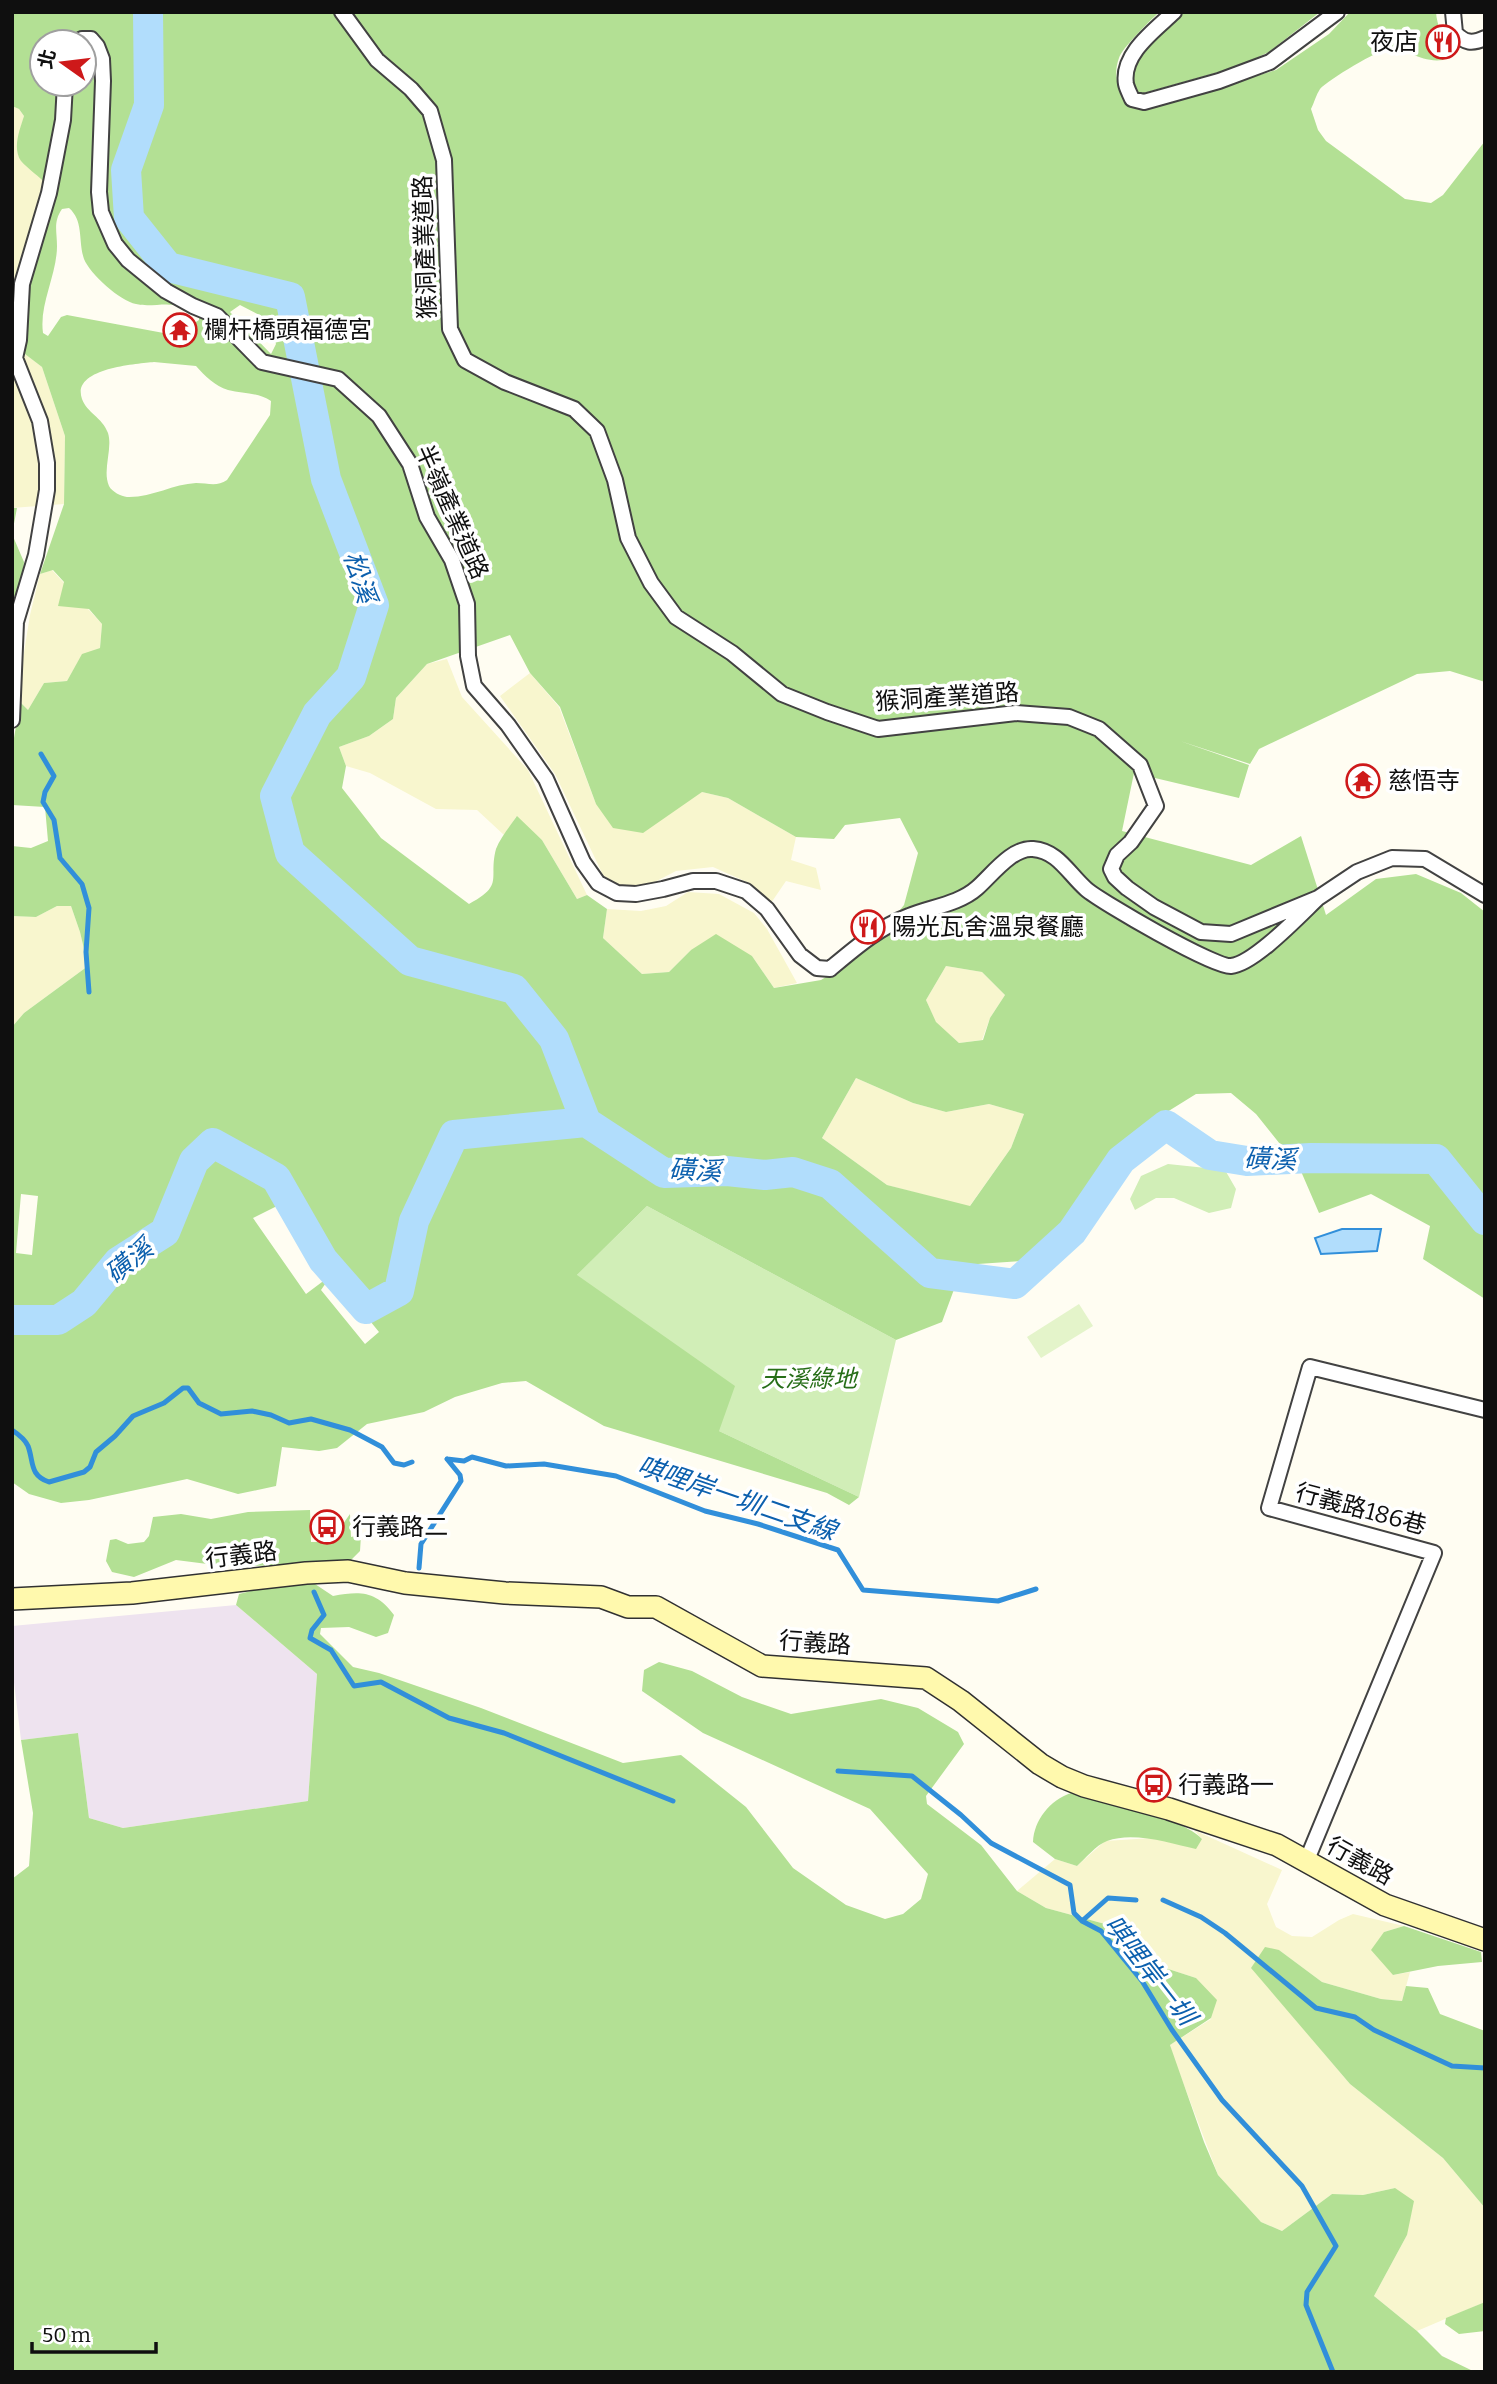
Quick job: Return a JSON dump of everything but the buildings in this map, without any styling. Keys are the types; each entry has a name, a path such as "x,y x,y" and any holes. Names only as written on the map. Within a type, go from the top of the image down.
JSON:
{"street":[{"name":"猴洞產業道路","path":"342,12 377,60 411,89 430,111 444,160 450,329 465,359 505,382 574,409 597,431 615,480 628,538 651,583 676,617 732,653 782,694 878,729 1016,713 1069,717 1099,729 1140,765 1156,806 1131,842 1117,855 1111,869 1127,888 1154,908 1200,932 1231,934 1318,898 1357,872 1392,858 1425,859 1485,895"},
{"path":"1174,12 1135,50 1126,69 1126,84 1132,99 1144,102 1219,81 1270,62 1337,12"},
{"path":"1453,12 1455,33 1464,41 1475,42 1485,38"},
{"name":"半嶺產業道路","path":"98,49 102,59 103,141 99,192 101,212 115,244 128,260 166,291 217,316 254,356 270,365 338,379 379,416 410,464 427,517 452,560 467,604 468,656 474,686 508,725 546,779 583,862 598,883 617,893 636,894 693,881 716,881 746,891 767,909 800,955 817,968 830,969 876,933 906,916 946,904 976,890 1002,862 1029,848 1052,853 1088,890 1134,919 1213,962 1231,966 1249,958 1273,940 1318,898"},
{"path":"13,718 16,622 36,555 47,490 47,463 40,421 15,358 19,340 22,284 49,193 63,120 64,98"},
{"name":"行義路186巷","path":"1306,1862 1434,1553 1269,1508 1310,1367 1485,1410"},
{"name":"行義路","path":"12,1599 132,1593 306,1573 348,1571 405,1583 505,1593 601,1597 628,1607 656,1607 762,1666 926,1678 1062,1777 1277,1845 1385,1905 1485,1940"}],"shaded area":[{"path":"12,106 19,109 24,116 20,130 21,161 47,185 17,274 15,324 12,324"},
{"path":"12,344 42,367 65,436 64,504 12,508"},
{"path":"52,570 102,624 100,648 82,655 67,681 44,683 28,710 20,702 22,665 30,615 40,574"},
{"path":"447,659 462,697 528,770 587,895 577,899 542,840 516,817 504,835 477,810 436,809 370,773 346,766 339,747 369,736 393,719 396,698 427,664"},
{"path":"530,673 559,707 596,804 702,792 728,798 796,837 791,860 816,868 821,890 786,881 771,903 749,883 713,867 676,871 647,886 623,889 603,875 555,774 500,696"},
{"path":"688,892 719,894 754,913 767,929 797,983 774,988 752,956 691,950 669,972 642,974 603,938 607,909 641,911 666,906"},
{"path":"57,906 71,906 88,966 24,1013 12,1027 12,916 36,917"},
{"path":"946,966 982,972 1005,995 990,1018 982,1040 959,1043 936,1023 926,1000"},
{"path":"856,1078 913,1103 946,1112 989,1104 1024,1114 1011,1148 969,1207 887,1185 822,1138"},
{"path":"236,1605 317,1674 308,1801 123,1828 89,1818 78,1733 21,1740 12,1666 12,1626"},
{"path":"1194,1830 1282,1870 1267,1904 1276,1927 1292,1936 1312,1937 1353,1914 1404,1926 1384,1932 1393,1975 1410,1972 1402,2001 1381,1999 1322,1982 1279,1950 1252,1968 1350,2084 1443,2158 1485,2208 1485,2302 1417,2331 1374,2296 1407,2235 1395,2188 1363,2195 1332,2194 1282,2231 1261,2222 1218,2175 1170,2045 1211,2019 1196,1978 1156,1965 1105,1924 1046,1908 1017,1891 1055,1859 1077,1866 1105,1841 1202,1839"}],"green space":[{"path":"12,12 1159,12 1125,48 1117,65 1118,86 1133,108 1155,106 1276,70 1329,34 1350,12 1436,12 1444,48 1443,60 1427,59 1397,49 1385,50 1354,65 1325,85 1320,89 1311,109 1318,130 1326,141 1405,199 1431,203 1443,195 1485,141 1485,682 1450,671 1417,674 1259,749 1250,764 1180,741 1249,765 1239,798 1134,773 1122,831 1251,865 1301,836 1326,915 1376,879 1416,874 1461,893 1485,912 1485,1299 1423,1259 1430,1226 1371,1194 1319,1213 1300,1169 1256,1114 1231,1093 1196,1094 1167,1112 1140,1135 1102,1180 1060,1239 1039,1254 1021,1261 963,1265 942,1322 896,1340 647,1206 577,1275 735,1386 719,1431 859,1497 849,1505 827,1493 604,1426 526,1381 502,1383 455,1397 424,1412 367,1424 337,1448 319,1451 282,1447 276,1486 238,1494 187,1479 89,1500 61,1503 29,1494 12,1482 12,1027 24,1013 88,966 71,906 57,906 36,917 12,916 12,846 31,848 48,841 45,807 12,805 12,750 20,702 28,710 44,683 67,681 82,654 100,648 102,624 89,609 58,606 64,582 53,570 40,574 64,504 65,436 42,367 21,351 29,316 29,280 47,185 18,156 18,139 24,116 19,109 12,106","holes":["69,208 74,213 79,225 84,259 106,286 129,302 177,306 199,317 199,320 182,331 169,334 67,315 61,317 48,336 43,333 42,322 56,257 57,218 62,209","240,305 269,320 276,344 271,354 230,312","154,362 196,366 223,388 271,401 270,415 227,480 216,484 187,484 136,497 122,496 110,488 107,480 108,433 84,404 81,389 86,380 95,374 120,366","510,635 530,673 560,707 596,804 613,828 643,833 702,792 728,798 796,837 834,839 845,825 900,818 918,853 904,905 875,941 844,966 821,980 774,988 752,956 716,934 691,950 669,972 642,974 603,938 607,909 587,895 577,899 542,840 517,816 496,849 491,886 487,892 469,904 381,838 342,788 346,766 339,747 369,736 393,719 396,698 427,664","946,966 982,972 1005,995 990,1018 983,1040 959,1043 936,1022 926,1000","856,1078 913,1103 946,1112 989,1104 1024,1114 1011,1148 970,1206 887,1185 822,1138","21,1194 38,1196 32,1255 16,1253","281,1204 330,1276 306,1294 253,1218","330,1277 335,1278 379,1332 365,1344 321,1290"]},
{"path":"1184,12 1320,12 1269,52 1237,67 1140,94 1133,88 1137,65 1142,55"},
{"path":"12,508 17,508 12,534"},
{"path":"12,534 24,562 23,575 12,603"},
{"path":"1168,1164 1225,1170 1236,1189 1231,1208 1209,1213 1174,1198 1156,1198 1135,1210 1130,1199 1141,1176"},
{"name":"天溪綠地","path":"647,1206 896,1340 859,1497 719,1431 576,1276"},
{"path":"1079,1304 1093,1326 1041,1358 1027,1337"},
{"path":"310,1510 311,1542 337,1542 338,1531 350,1514 351,1537 361,1535 360,1551 346,1565 223,1566 176,1560 134,1577 112,1572 106,1561 110,1540 116,1539 128,1544 144,1542 149,1536 153,1517 181,1514 211,1519 248,1512"},
{"path":"291,1581 312,1582 333,1596 360,1593 374,1597 394,1615 388,1633 376,1637 349,1627 321,1628 320,1634 353,1667 379,1673 481,1708 623,1763 681,1755 746,1807 793,1868 846,1905 885,1919 903,1914 921,1899 928,1874 870,1809 703,1733 642,1691 644,1670 659,1662 692,1671 742,1697 791,1714 881,1699 918,1708 958,1732 964,1744 926,1796 927,1804 981,1845 1017,1891 1046,1908 1105,1924 1156,1965 1196,1978 1217,2000 1211,2018 1170,2045 1218,2175 1261,2222 1282,2231 1332,2194 1363,2195 1395,2188 1414,2201 1407,2235 1374,2296 1417,2331 1442,2356 1475,2372 12,2372 12,1879 29,1866 33,1813 21,1740 78,1733 89,1818 123,1828 308,1801 317,1674 236,1605 239,1594"},
{"path":"1071,1793 1160,1817 1192,1831 1202,1839 1196,1849 1152,1839 1117,1838 1099,1846 1077,1866 1055,1859 1033,1842 1034,1834 1044,1812 1063,1796"},
{"path":"1404,1926 1481,1952 1482,1962 1438,1966 1393,1975 1371,1950 1384,1932"},
{"path":"1265,1947 1279,1950 1322,1982 1381,1999 1402,2001 1406,1986 1428,1988 1440,2014 1485,2031 1485,2208 1443,2158 1350,2084 1251,1968"},
{"path":"1485,2302 1485,2331 1459,2334 1445,2324 1446,2318"}],"water":[{"path":"1342,1229 1381,1229 1377,1251 1321,1254 1315,1238"}],"waterway":[{"name":"松溪","path":"148,12 149,105 126,170 129,218 168,267 290,297 326,479 374,605 351,677 317,714 275,796 290,853 410,961 514,989 554,1039 586,1122"},
{"path":"41,754 54,776 43,802 54,820 60,858 82,884 89,908 86,952 89,992"},
{"name":"磺溪","path":"12,1320 58,1320 84,1303 118,1262 165,1232 194,1161 213,1143 276,1178 323,1260 366,1309 399,1291 414,1221 454,1135 586,1122 664,1173 727,1171 765,1175 793,1172 830,1184 930,1273 1015,1284 1072,1232 1121,1160 1166,1125 1210,1155 1247,1161 1311,1158 1436,1159 1485,1220"},
{"path":"12,1430 27,1443 35,1472 49,1482 84,1472 90,1467 96,1452 133,1416 164,1403 183,1388 188,1388 199,1403 221,1414 252,1411 289,1423 311,1419 350,1430 382,1447 394,1463 404,1465 412,1462"},
{"name":"唭哩岸一圳二支線","path":"447,1459 464,1461 472,1457 506,1466 544,1464 616,1476 705,1511 758,1524 838,1550 863,1590 998,1601 1036,1589"},
{"path":"419,1568 421,1544 461,1481 460,1475 447,1459"},
{"path":"314,1592 324,1615 312,1630 310,1638 331,1650 354,1686 381,1682 449,1718 504,1733 673,1801"},
{"name":"唭哩岸一圳","path":"838,1771 912,1776 991,1843 1070,1885 1074,1913 1082,1921 1101,1931 1142,1981 1172,2030 1222,2100 1302,2186 1336,2246 1307,2292 1306,2305 1333,2372"},
{"path":"1082,1921 1108,1898 1136,1900"},
{"path":"1163,1900 1201,1917 1225,1933 1316,2008 1355,2017 1374,2030 1452,2066 1485,2068"}],"place":[{"name":"夜店","path":"1443,42"},
{"name":"欄杆橋頭福德宮","path":"180,330"},
{"name":"慈悟寺","path":"1363,781"},
{"name":"陽光瓦舍溫泉餐廳","path":"868,927"},
{"name":"行義路二","path":"327,1527"},
{"name":"行義路一","path":"1154,1785"}]}
